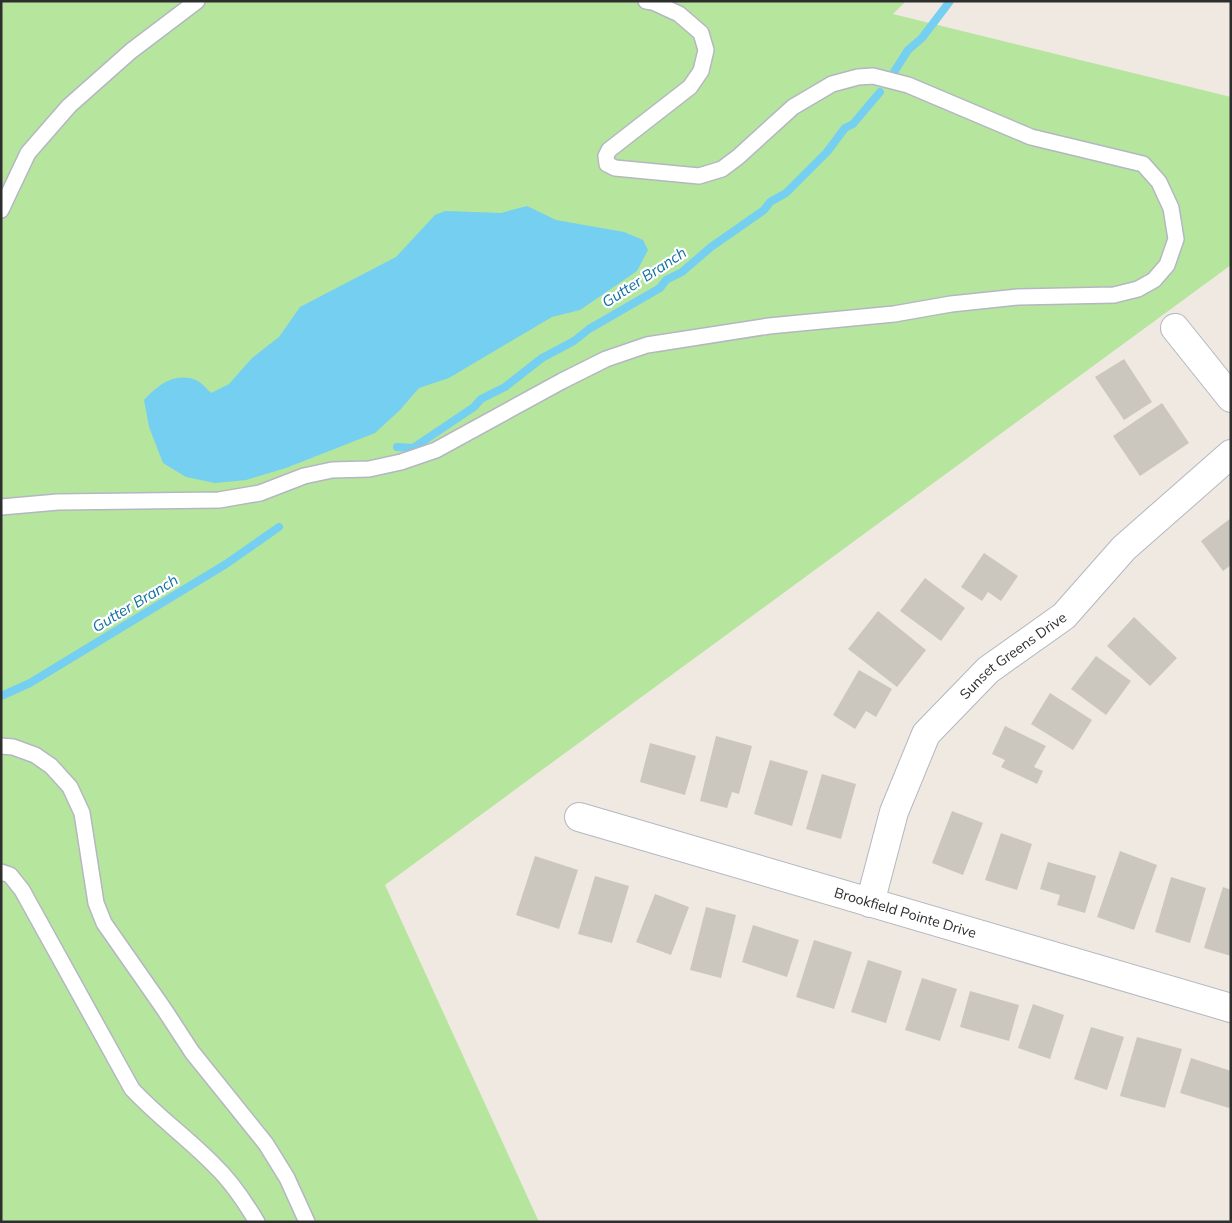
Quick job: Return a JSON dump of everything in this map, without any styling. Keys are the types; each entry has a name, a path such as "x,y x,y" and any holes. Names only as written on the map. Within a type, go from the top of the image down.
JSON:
{"street":[{"path":"1175,328 1231,398"},
{"name":"Sunset Greens Drive","path":"870,903 894,812 926,734 988,670 1064,616 1124,548 1231,454"},
{"name":"Brookfield Pointe Drive","path":"579,817 1231,1008"}],"lane":[{"path":"1,210 28,152 69,106 131,51 197,1"},
{"path":"1,507 58,502 219,500 260,493 304,476 332,470 370,469 401,462 436,450 606,359 647,345 769,326 894,314 951,304 1018,297 1114,295 1138,289 1154,280 1167,265 1176,239 1171,208 1159,182 1143,164 1031,137 908,85 873,76 858,77 832,84 792,107 738,157 722,169 699,176 615,168 607,164 606,156 609,150 690,86 701,71 706,50 701,33 678,14 653,2 646,1"},
{"path":"1,746 13,747 35,755 51,766 70,787 82,813 96,902 104,923 192,1052 266,1144 287,1178 307,1222"},
{"path":"1,872 10,875 22,890 132,1089 150,1109 215,1166 242,1198 257,1222"}],"green space":[{"path":"1,1 906,1 893,14 1231,97 1231,265 385,885 539,1222 1,1222"}],"water":[{"path":"527,206 556,220 624,232 643,240 648,250 637,271 580,310 552,317 449,378 419,388 400,410 375,433 286,468 246,480 215,483 186,477 163,463 149,427 144,400 155,389 167,381 181,378 198,381 211,393 229,384 252,358 279,337 300,307 396,257 435,215 445,211 501,213"}],"building":[{"path":"1124,359 1152,402 1124,420 1095,377"},
{"path":"1162,403 1189,443 1140,476 1113,436"},
{"path":"1231,518 1231,565 1223,571 1201,541"},
{"path":"984,553 1018,576 1001,601 988,592 982,601 961,587"},
{"path":"925,578 965,608 941,641 900,611"},
{"path":"878,611 926,650 897,687 848,649"},
{"path":"1134,617 1177,658 1150,686 1107,646"},
{"path":"1096,656 1131,681 1106,715 1071,689"},
{"path":"859,670 892,689 876,717 866,711 855,729 833,715"},
{"path":"1050,693 1092,720 1073,750 1031,724"},
{"path":"1005,726 1046,746 1034,767 1043,771 1037,784 1001,767 1005,760 992,754"},
{"path":"716,736 752,746 739,794 732,792 727,808 700,801"},
{"path":"650,743 696,756 685,795 640,782"},
{"path":"770,760 808,771 792,826 754,814"},
{"path":"822,774 856,784 841,839 806,829"},
{"path":"952,811 983,823 963,875 932,863"},
{"path":"1001,833 1032,844 1017,890 985,880"},
{"path":"1120,851 1157,865 1134,930 1097,917"},
{"path":"535,856 578,870 559,929 516,915"},
{"path":"1048,862 1096,876 1085,913 1057,905 1060,895 1040,889"},
{"path":"595,876 629,886 612,943 578,934"},
{"path":"1171,877 1206,888 1190,943 1155,932"},
{"path":"1223,887 1231,890 1231,956 1204,948"},
{"path":"655,894 689,907 671,955 636,942"},
{"path":"706,907 736,915 721,978 690,970"},
{"path":"753,925 799,940 787,977 742,962"},
{"path":"814,940 852,952 834,1009 796,997"},
{"path":"868,960 902,971 886,1023 851,1012"},
{"path":"922,978 957,989 940,1041 905,1030"},
{"path":"970,991 1019,1005 1009,1041 960,1027"},
{"path":"1033,1004 1064,1015 1050,1059 1018,1048"},
{"path":"1091,1027 1124,1037 1107,1090 1074,1079"},
{"path":"1137,1037 1182,1049 1165,1108 1120,1096"},
{"path":"1191,1058 1231,1071 1231,1102 1229,1108 1180,1093"}],"waterway":[{"name":"Gutter Branch","path":"894,72 908,50 922,38 950,1"},
{"name":"Gutter Branch","path":"397,447 413,448 474,407 481,399 505,387 542,358 574,341 589,329 660,288 666,280 682,272 711,247 764,210 770,202 786,193 827,152 845,128 853,124 880,92"},
{"name":"Gutter Branch","path":"1,696 30,683 226,564 279,527"}]}
